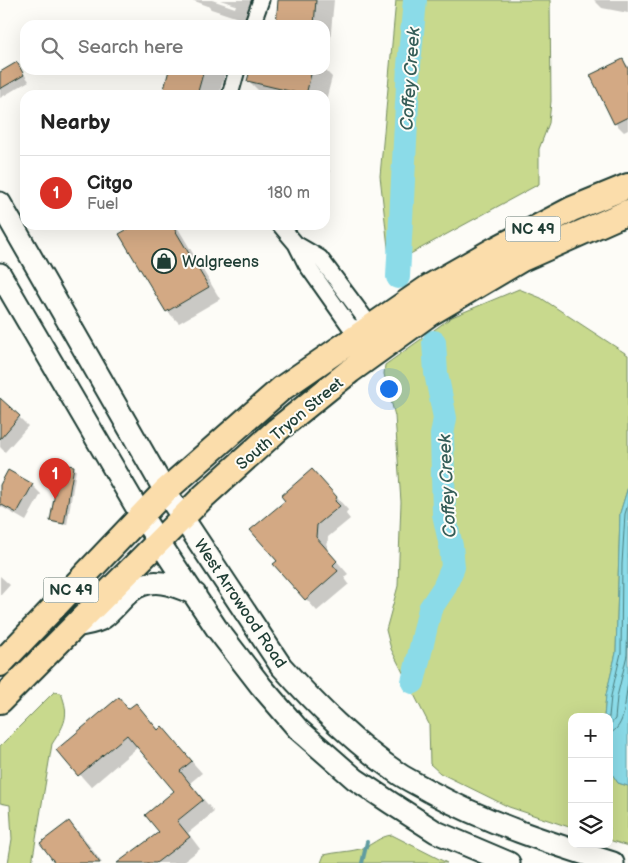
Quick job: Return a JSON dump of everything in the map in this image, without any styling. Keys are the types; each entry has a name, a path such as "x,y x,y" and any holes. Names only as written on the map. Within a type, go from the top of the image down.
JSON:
{"main road":[{"name":"South Tryon Street","path":"0,664 165,491 266,400 429,286 572,209 628,186"},
{"name":"West Arrowood Road","path":"0,203 165,491 281,666 302,689 352,738 401,775 451,803 503,826 613,863"},
{"name":"South Tryon Street","path":"0,702 182,517 277,430 350,370 429,314 522,259 628,212"},
{"name":"West Arrowood Road","path":"0,274 141,515 218,629 261,686 298,729 337,764 376,794 436,832 510,863"},
{"path":"76,626 101,619 132,590 148,583 161,582 194,594"}],"street":[{"path":"254,20 261,0"},
{"path":"231,90 236,75"},
{"path":"284,230 296,244 320,258 364,317 364,333"}],"green space":[{"path":"396,0 550,0 551,101 549,123 539,149 539,184 390,265 380,176"},
{"path":"519,289 541,298 628,355 628,487 620,513 616,653 606,695 604,713 568,713 568,827 509,807 440,773 430,764 429,724 391,649 386,630 398,586 401,502 395,416 384,374 385,365 452,317"},
{"path":"54,692 61,693 66,714 63,725 52,744 32,863 8,863 12,839 10,805 0,803 0,746"},
{"path":"613,775 618,783 628,786 628,846 613,841"},
{"path":"392,835 447,863 321,863 324,855 360,849 383,837"}],"water":[{"path":"628,487 628,786 618,783 613,775 613,713 604,713 606,695 616,653 620,513"}],"building":[{"path":"278,0 316,0 314,20 276,20"},
{"path":"623,59 628,69 628,117 614,124 590,75"},
{"path":"17,62 20,68 20,75 24,75 0,89 0,72"},
{"path":"168,75 203,75 198,90 164,89"},
{"path":"249,75 311,75 307,90 285,90 247,81"},
{"path":"126,230 175,230 209,287 166,312 119,234"},
{"path":"0,398 20,416 0,439"},
{"path":"60,464 74,466 64,524 50,521"},
{"path":"312,469 337,497 335,501 340,506 317,525 316,537 337,561 333,565 338,571 305,600 273,564 277,561 250,530 285,501 281,496"},
{"path":"8,470 33,484 17,513 0,504 0,485"},
{"path":"119,697 128,709 136,703 158,730 162,726 192,761 180,771 203,800 177,821 190,837 156,863 117,863 159,832 145,815 174,791 127,735 78,776 56,750"},
{"path":"69,821 100,863 55,863 40,843"}],"waterway":[{"name":"Coffey Creek","path":"398,277 409,65 415,0"},
{"name":"Coffey Creek","path":"413,682 430,609 444,588 453,567 451,546 444,514 442,435 445,418 436,373 434,342"},
{"name":"Coffey Creek","path":"362,863 367,842"}],"place":[{"name":"Walgreens","path":"164,261"},
{"name":"Citgo","path":"55,499"}]}
